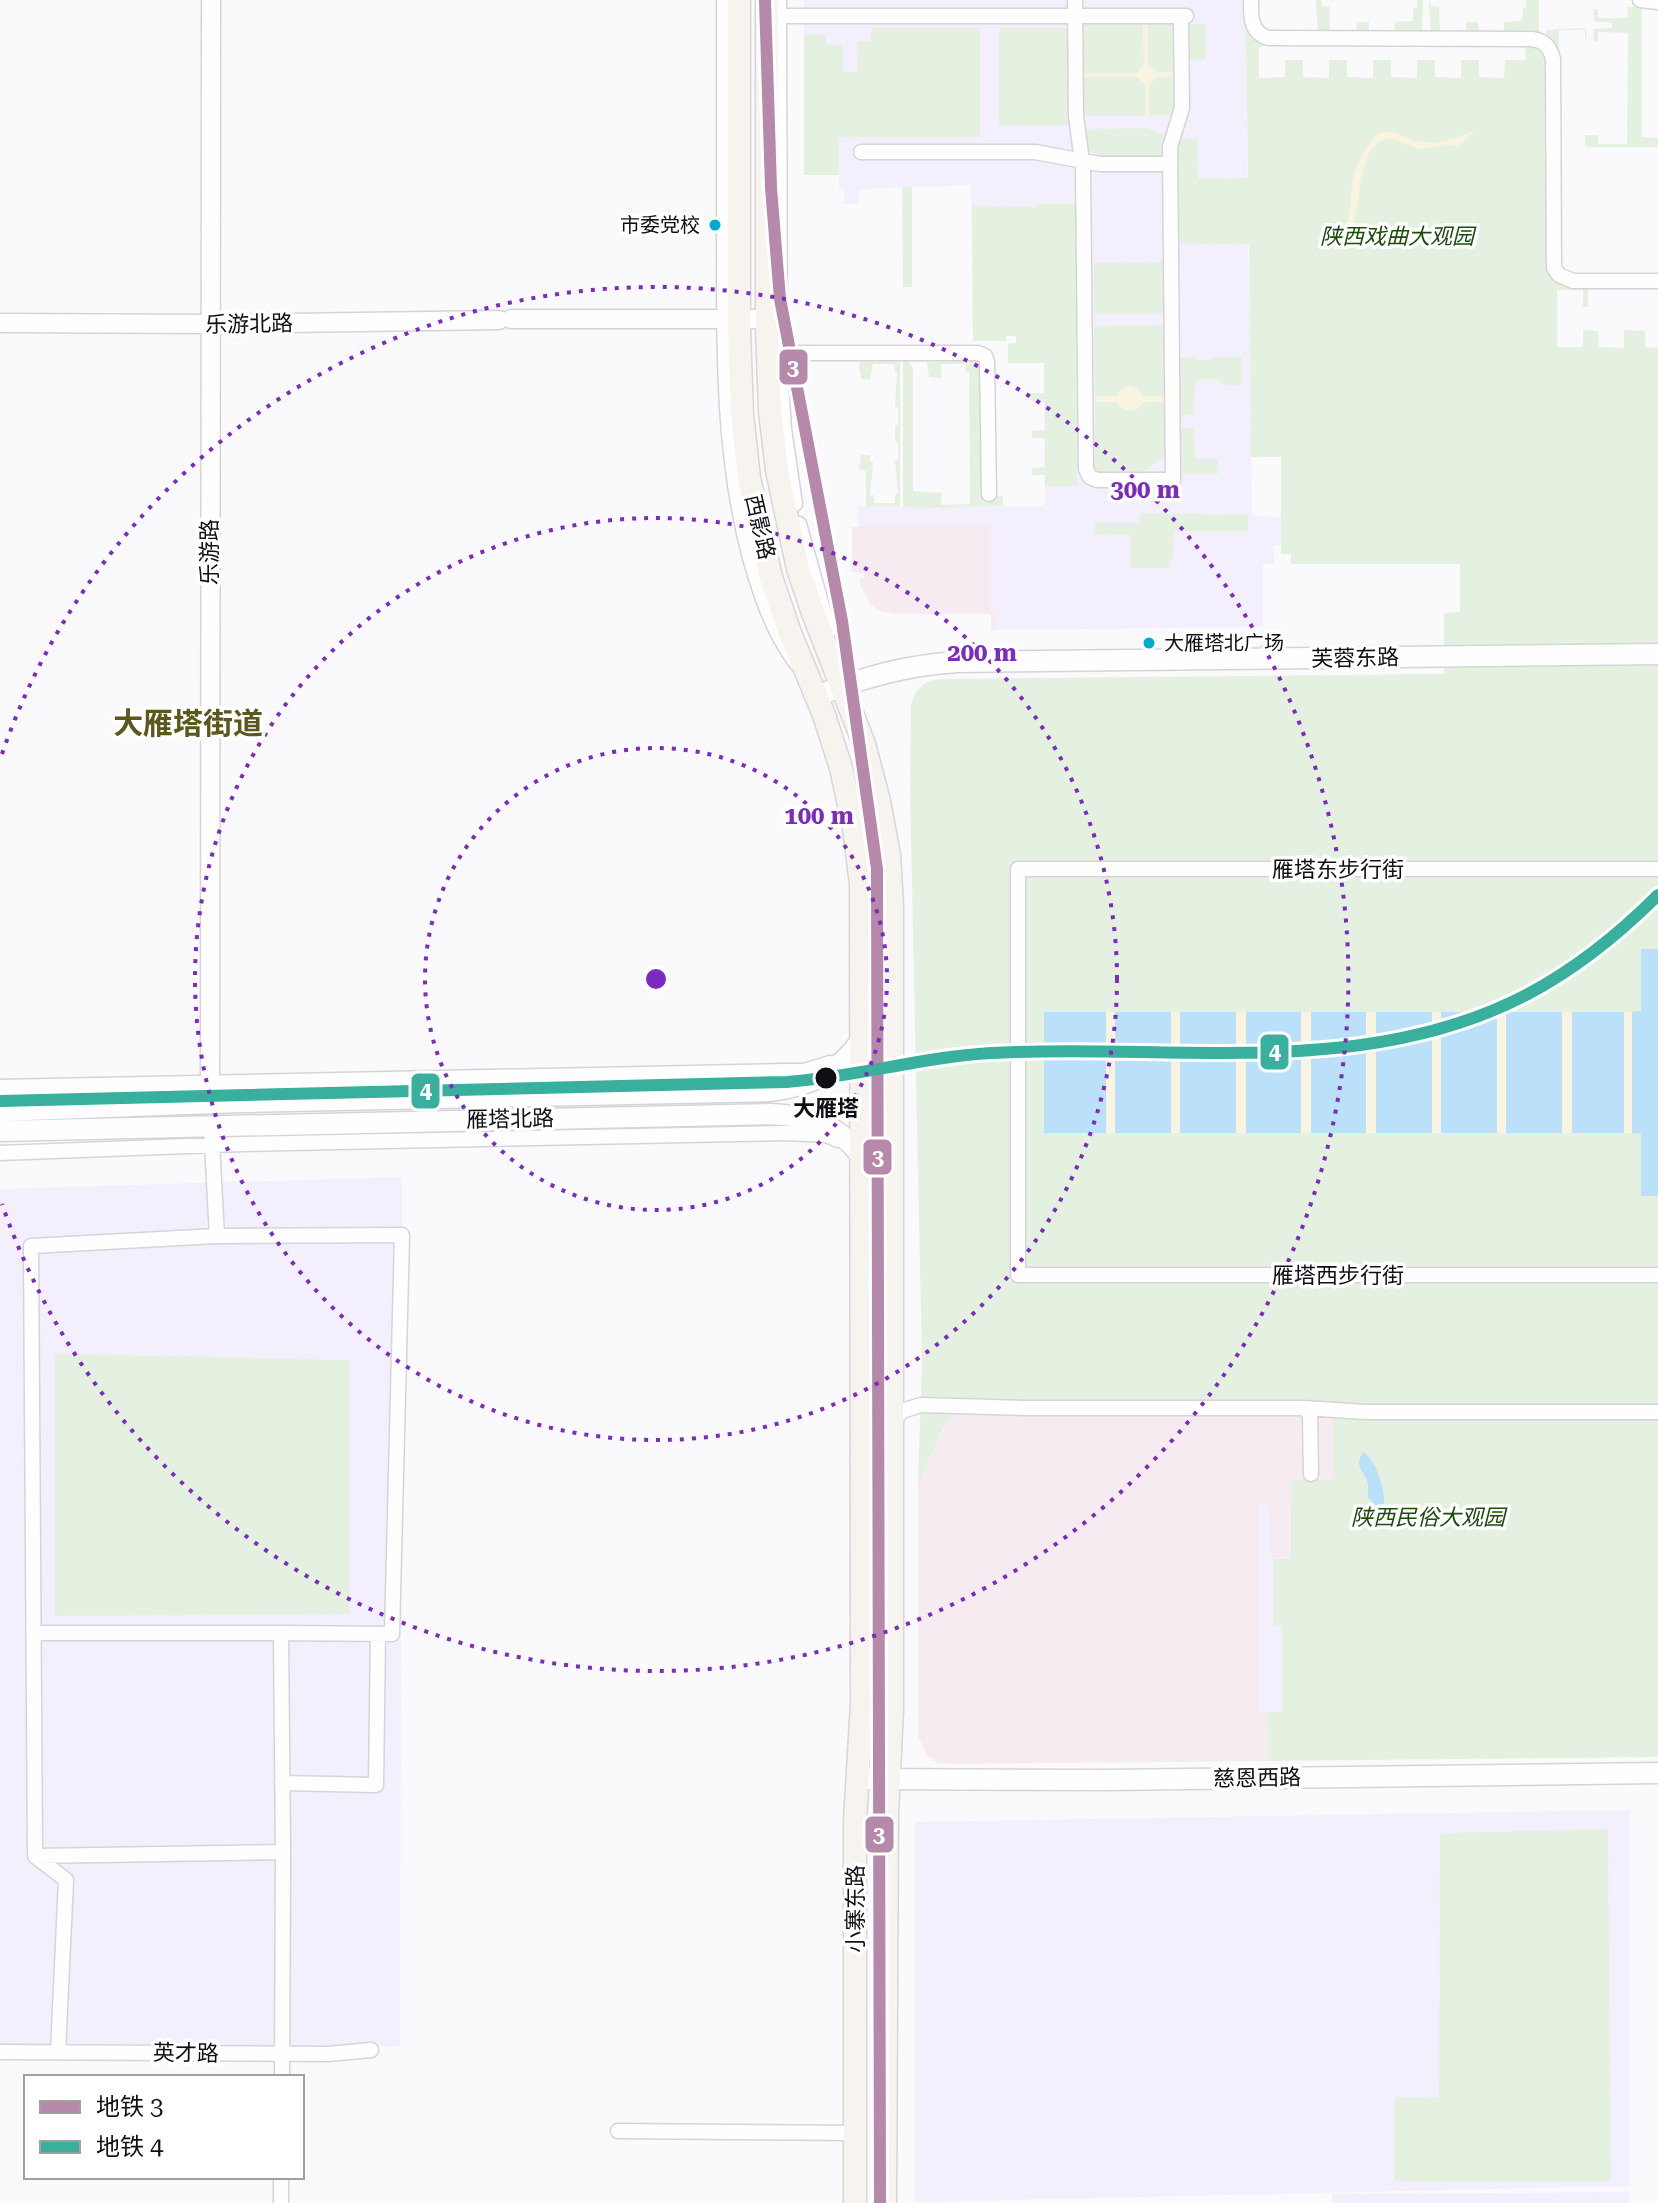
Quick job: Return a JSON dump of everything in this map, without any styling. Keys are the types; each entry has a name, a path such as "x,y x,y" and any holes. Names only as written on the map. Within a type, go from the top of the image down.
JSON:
{"main road":[{"name":"西影路","path":"739,0 731,319 742,414 756,514 780,604 817,696 841,768 859,857 862,1039"},
{"name":"西影路","path":"773,8 767,319 770,411 782,501 807,598 843,686"},
{"name":"芙蓉东路","path":"817,696 899,668 958,662 1658,654"},
{"name":"小寨东路","path":"843,686 864,744 879,801 889,855 891,893 892,1710 885,2203"},
{"name":"小寨东路","path":"855,2203 857,1779 862,1704 862,1039"},
{"name":"雁塔北路","path":"0,1111 210,1093 770,1091 797,1088 823,1078 846,1061 862,1039"},
{"name":"雁塔北路","path":"0,1131 212,1135 770,1114 796,1115 823,1123 845,1136 862,1157"},
{"name":"慈恩西路","path":"857,1779 1085,1781 1658,1773"}],"street":[{"name":"乐游路","path":"210,1093 211,0"},
{"path":"724,0 731,319"},
{"path":"843,686 793,494 784,429 773,8 1075,16 1184,16 1182,108 1172,137 1170,164 1173,480 1097,480 1090,477 1086,469 1083,162 1076,116 1075,16 1075,0"},
{"path":"1251,0 1253,26 1260,35 1268,38 1542,41 1551,51 1553,59 1554,268 1559,275 1573,281 1658,281"},
{"path":"1640,0 1658,2"},
{"path":"861,152 1035,152 1109,165 1170,164"},
{"name":"乐游北路","path":"0,323 767,319"},
{"path":"780,353 978,353 985,356 989,494"},
{"name":"雁塔东步行街","path":"1018,1275 1018,869 1658,869"},
{"path":"0,1087 210,1093"},
{"path":"0,1153 212,1135 217,1236"},
{"path":"35,1633 392,1634 402,1235 217,1236 31,1246 35,1856"},
{"name":"雁塔西步行街","path":"1018,1275 1658,1275"},
{"path":"892,1428 895,1418 902,1411 921,1405 1304,1408 1365,1412 1658,1412"},
{"path":"1304,1408 1310,1414 1311,1474"},
{"path":"281,1633 282,2075"},
{"path":"282,1783 376,1785 378,1634"},
{"path":"35,1856 283,1852"},
{"path":"35,1856 66,1880 58,2052"},
{"name":"英才路","path":"0,2052 328,2054 371,2050"},
{"path":"618,2131 855,2133"},
{"path":"281,2179 281,2203"}],"shaded area":[{"path":"804,0 1245,0 1252,516 1281,517 1281,545 1274,545 1274,564 1263,564 1263,627 996,630 996,610 991,610 991,525 858,527 858,506 1045,506 1044,363 1008,363 1008,344 1016,343 1016,336 1006,336 1006,341 973,341 971,185 859,189 859,204 844,204 844,189 839,189 839,175 804,175"},
{"path":"858,506 996,507 996,630 991,630 991,614 896,614 882,612 870,604 860,585 864,573 852,572 852,527 858,527"},
{"path":"402,1177 400,2046 0,2054 0,1189"},
{"path":"1333,1398 1333,1480 1291,1559 1267,1713 1268,1761 947,1764 936,1762 927,1755 918,1736 918,1485 948,1420 963,1413"},
{"path":"1258,1504 1270,1507 1270,1557 1289,1556 1291,1507 1291,1559 1273,1560 1274,1626 1282,1626 1282,1712 1258,1712"},
{"path":"1630,1810 1630,2186 915,2202 915,1822"},
{"path":"1630,2192 1630,2203 1332,2203 1332,2194"}],"green space":[{"path":"1245,0 1257,37 1531,42 1548,54 1549,262 1588,288 1588,307 1583,307 1583,290 1557,290 1557,347 1583,347 1583,330 1598,331 1599,347 1624,348 1624,330 1645,331 1645,347 1658,348 1658,1757 1268,1761 1267,1712 1282,1712 1282,1626 1273,1626 1273,1559 1291,1559 1291,1480 1333,1479 1333,1410 958,1414 948,1420 944,1427 918,1485 922,1362 910,789 911,705 917,691 938,679 1444,674 1444,613 1460,612 1460,564 1291,564 1291,554 1281,554 1281,457 1251,457 1249,244 1176,243 1174,139 1197,139 1198,179 1248,178","holes":["1264,43 1285,43 1285,46 1308,46 1308,43 1329,43 1329,46 1352,46 1352,43 1373,43 1373,46 1396,46 1396,43 1484,46 1484,43 1505,43 1505,46 1525,46 1526,60 1505,60 1504,78 1479,77 1479,60 1461,60 1461,78 1435,77 1435,60 1417,60 1417,78 1391,77 1391,60 1373,60 1373,78 1347,77 1347,60 1329,60 1329,78 1303,77 1303,60 1285,60 1285,77 1259,78 1259,47"]},
{"path":"1316,0 1321,0 1322,6 1330,7 1330,33 1356,34 1357,22 1369,22 1369,33 1394,34 1395,22 1413,21 1413,8 1417,7 1417,0 1423,0 1422,34 1318,35"},
{"path":"1429,0 1431,6 1439,7 1440,33 1466,34 1466,22 1478,22 1479,33 1504,34 1504,22 1522,21 1526,0 1539,0 1539,33 1536,35 1431,35"},
{"path":"1628,7 1642,7 1642,137 1658,138 1658,147 1585,147 1585,135 1598,135 1598,144 1627,144 1628,33 1598,32 1598,41 1593,41 1594,29 1612,28 1612,23 1594,21 1593,9 1598,9 1598,18 1627,18"},
{"path":"1082,24 1143,24 1144,65 1137,73 1083,73"},
{"path":"1148,24 1176,24 1176,72 1156,72 1148,65"},
{"path":"1186,24 1206,24 1206,59 1187,60"},
{"path":"871,28 980,28 980,137 839,137 839,175 804,175 804,35 826,35 826,45 843,45 843,72 857,72 858,41 871,41"},
{"path":"999,28 1069,28 1070,125 999,125"},
{"path":"1585,28 1587,31 1585,41 1585,30 1559,30 1559,147 1556,147 1546,30"},
{"path":"1176,76 1177,115 1149,115 1149,84 1156,77"},
{"path":"1083,77 1137,77 1145,84 1145,116 1083,116"},
{"path":"1147,128 1165,135 1165,160 1112,160 1087,151 1087,129"},
{"path":"912,186 912,287 903,287 902,187"},
{"path":"1037,204 1075,204 1077,486 1045,486 1045,475 1032,475 1032,468 1045,467 1045,438 1032,438 1032,431 1045,430 1045,401 1031,401 1031,393 1044,393 1044,363 1008,363 1008,344 1016,343 1016,336 1006,336 1006,341 973,341 972,206 1036,207"},
{"path":"1166,262 1167,314 1094,314 1094,263"},
{"path":"1167,325 1168,396 1095,396 1094,326"},
{"path":"1196,357 1196,360 1210,360 1211,357 1242,357 1242,385 1220,385 1220,379 1196,379 1193,415 1177,415 1177,358"},
{"path":"862,360 900,360 900,506 866,506 866,471 859,469 861,455 870,455 870,462 873,462 870,495 874,495 874,503 895,503 895,495 898,494 895,426 898,425 898,407 895,407 897,372 894,364 873,364 870,380 861,379 859,364"},
{"path":"903,360 909,362 913,369 913,491 942,493 941,505 970,504 969,372 966,372 966,364 941,364 941,378 929,377 927,362 976,360 980,362 984,496 1003,496 1003,506 903,506"},
{"path":"1168,401 1167,455 1139,474 1098,473 1095,468 1095,402 1141,406 1143,402"},
{"path":"1177,428 1194,428 1195,459 1218,459 1218,474 1179,472"},
{"path":"1140,513 1248,515 1248,531 1174,531 1170,568 1131,568 1131,535 1095,534 1095,523 1139,523"},
{"path":"55,1354 349,1360 349,1614 55,1616"},
{"path":"1608,1829 1611,2181 1394,2181 1394,2097 1439,2097 1440,1833"}],"sand":[{"path":"1143,24 1148,24 1148,65 1156,72 1176,72 1176,76 1156,77 1149,84 1149,115 1145,116 1145,84 1137,77 1083,77 1083,73 1137,73 1144,65"},
{"path":"1475,130 1455,149 1453,145 1419,149 1390,138 1378,143 1365,163 1353,226 1337,245 1336,252 1326,236 1338,235 1347,224 1357,168 1364,151 1377,135 1389,132 1414,141 1435,142"},
{"path":"1130,386 1138,389 1143,396 1168,396 1168,401 1143,402 1130,411 1117,402 1095,402 1095,396 1117,396 1122,389"},
{"path":"1106,1012 1115,1012 1115,1133 1106,1133"},
{"path":"1171,1012 1180,1012 1180,1133 1171,1133"},
{"path":"1236,1012 1246,1012 1246,1133 1236,1133"},
{"path":"1301,1012 1311,1012 1311,1133 1301,1133"},
{"path":"1366,1012 1376,1012 1376,1133 1366,1133"},
{"path":"1432,1012 1441,1012 1441,1133 1432,1133"},
{"path":"1497,1012 1506,1012 1506,1133 1497,1133"},
{"path":"1562,1012 1572,1012 1572,1133 1562,1133"},
{"path":"1624,1012 1632,1012 1632,1133 1624,1133"}],"water":[{"path":"1641,949 1658,949 1658,1196 1641,1196 1641,1134 1632,1133 1632,1012 1641,1011"},
{"path":"1044,1012 1106,1012 1106,1133 1044,1133"},
{"path":"1115,1012 1171,1012 1171,1133 1115,1133"},
{"path":"1180,1012 1236,1012 1236,1133 1180,1133"},
{"path":"1246,1012 1301,1012 1301,1133 1246,1133"},
{"path":"1311,1012 1366,1012 1366,1133 1311,1133"},
{"path":"1376,1012 1432,1012 1432,1133 1376,1133"},
{"path":"1441,1012 1497,1012 1497,1133 1441,1133"},
{"path":"1506,1012 1562,1012 1562,1133 1506,1133"},
{"path":"1572,1012 1624,1012 1624,1133 1572,1133"},
{"path":"1363,1452 1373,1462 1380,1480 1384,1498 1382,1511 1368,1498 1367,1479 1359,1466"}],"metro line":[{"name":"3","path":"765,0 771,188 780,299 842,621 877,869 880,2203"},
{"name":"4","path":"0,1101 787,1082 991,1053 1265,1052 1333,1048 1400,1039 1465,1021 1528,994 1597,949 1658,895"}],"place":[{"name":"市委党校","path":"715,225"},
{"name":"大雁塔北广场","path":"1149,643"},
{"name":"大雁塔","path":"826,1078"}],"district":[{"name":"大雁塔街道","path":"188,723"}],"park label":[{"name":"陕西戏曲大观园","path":"1397,236"},
{"name":"陕西民俗大观园","path":"1428,1517"}]}
